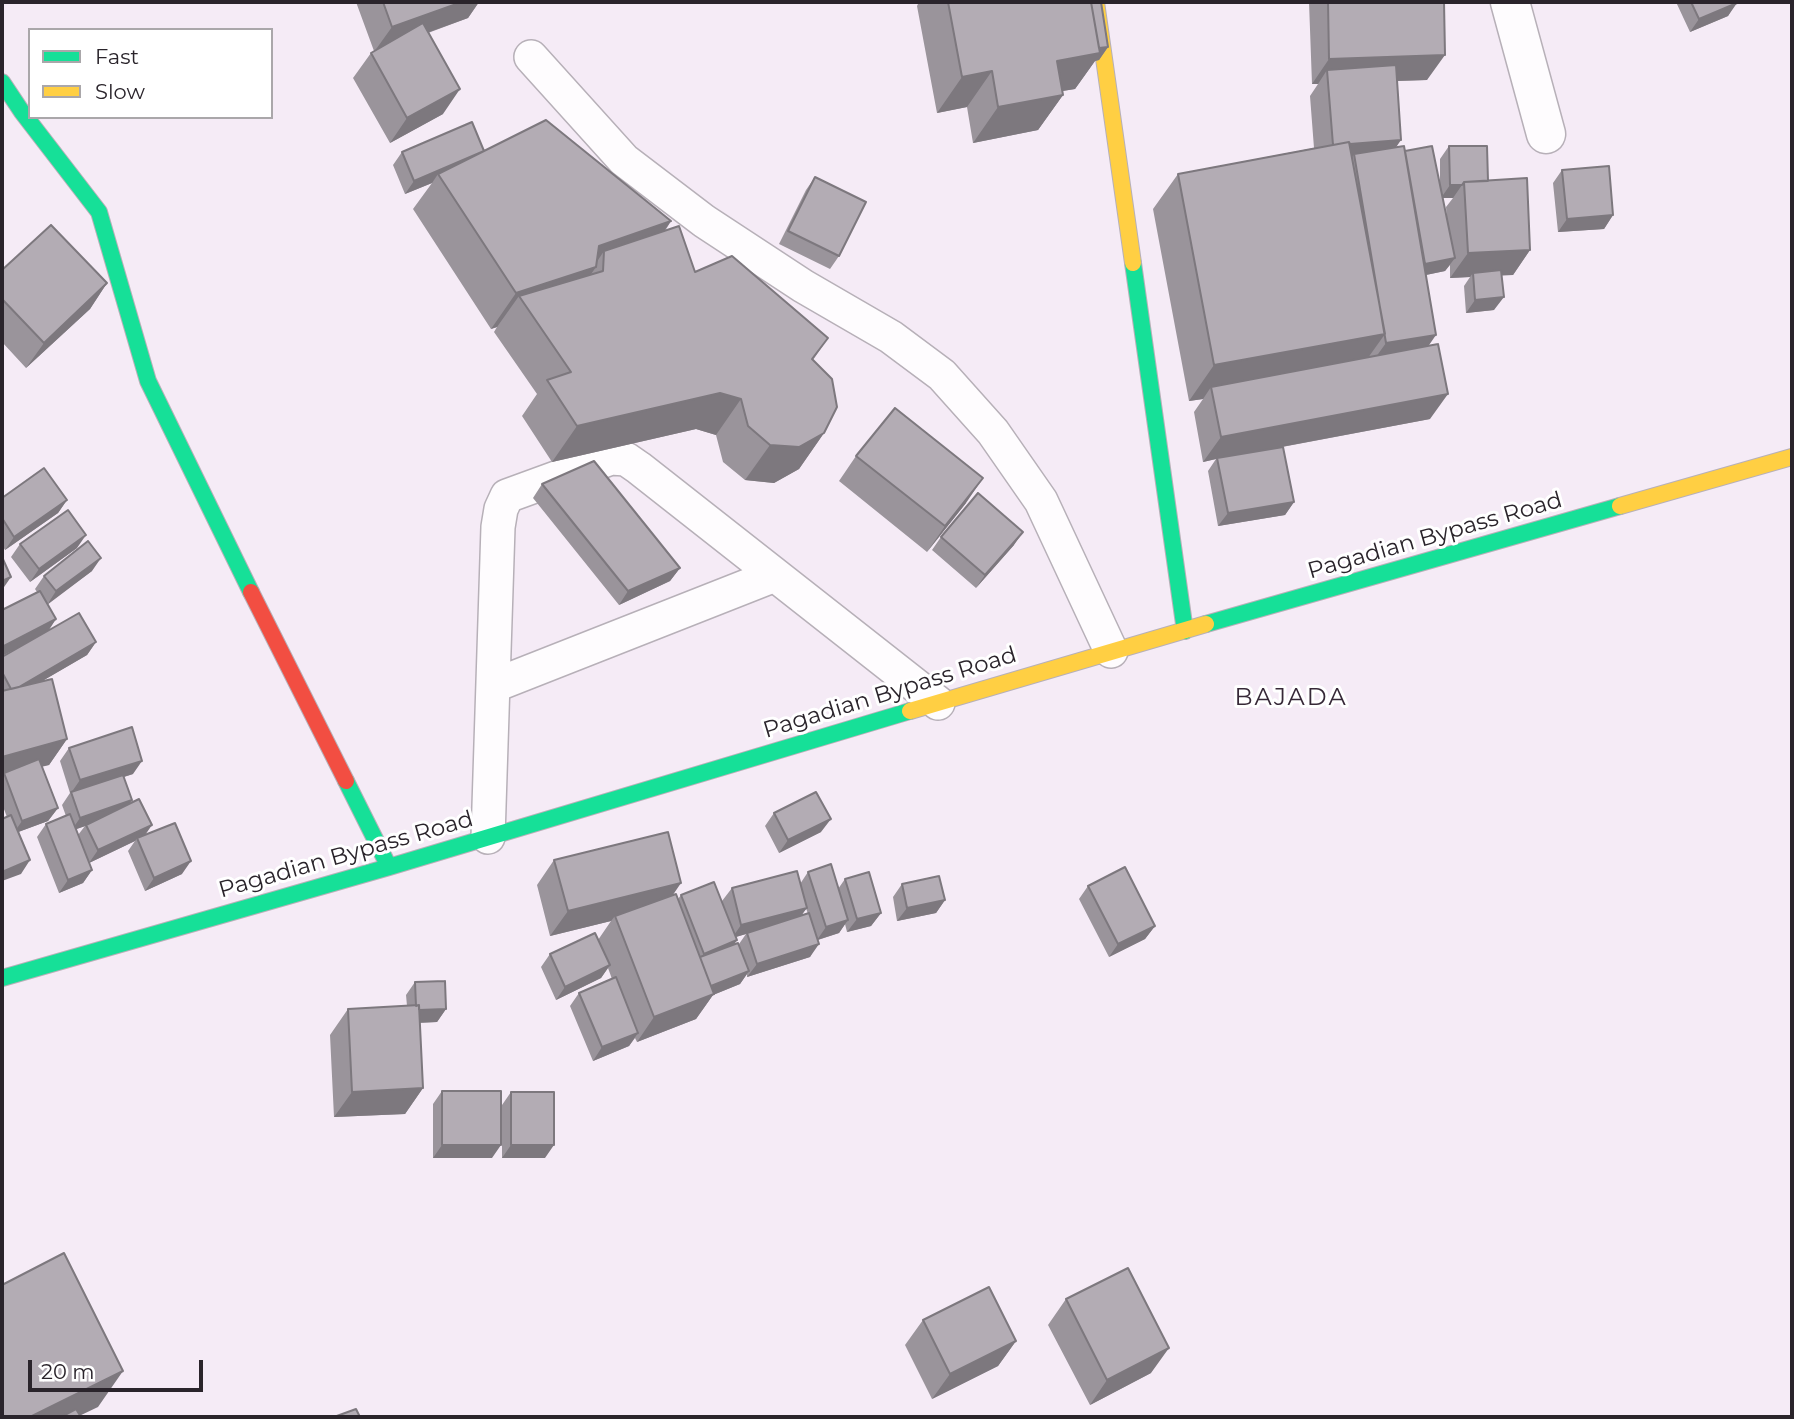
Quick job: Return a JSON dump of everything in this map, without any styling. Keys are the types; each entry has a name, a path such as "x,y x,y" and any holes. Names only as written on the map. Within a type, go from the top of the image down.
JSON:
{"main road":[{"path":"1096,2 1185,631"},
{"path":"2,82 99,212 148,381 389,867"},
{"name":"Pagadian Bypass Road","path":"2,978 389,867 1111,651 1792,457"}],"street":[{"path":"1510,2 1546,134"}],"lane":[{"path":"531,57 624,160 704,221 803,286 891,337 942,375 993,432 1041,501 1111,651"},
{"path":"488,837 498,527 501,509 507,496 611,458 626,459 938,703"},
{"path":"493,687 775,575"}],"building":[{"path":"383,2 462,2 392,27"},
{"path":"948,2 1091,2 1100,53 1057,61 1063,95 998,107 992,71 962,77"},
{"path":"1091,2 1101,2 1108,47 1099,48"},
{"path":"1328,2 1444,2 1445,55 1329,59"},
{"path":"1691,2 1736,2 1737,3 1699,19"},
{"path":"423,23 460,89 407,118 371,53"},
{"path":"1396,65 1401,140 1333,145 1327,70"},
{"path":"546,120 671,221 599,246 596,267 516,293 438,174"},
{"path":"472,122 484,151 414,181 402,152"},
{"path":"1349,142 1385,334 1214,365 1178,174"},
{"path":"1404,146 1436,335 1386,343 1354,154"},
{"path":"1432,146 1455,258 1425,264 1405,151"},
{"path":"1449,146 1487,146 1488,181 1450,185"},
{"path":"1609,166 1613,215 1567,219 1562,170"},
{"path":"815,177 866,202 839,256 788,231"},
{"path":"1527,178 1530,250 1468,253 1464,182"},
{"path":"51,225 107,283 44,343 2,299 2,270"},
{"path":"679,226 695,272 732,256 828,338 812,359 832,379 837,407 824,433 799,447 770,445 748,426 741,399 720,393 577,426 547,380 571,372 519,296 603,271 604,251"},
{"path":"1501,270 1504,297 1475,300 1473,273"},
{"path":"1438,344 1448,394 1221,437 1211,387"},
{"path":"895,408 983,478 945,526 856,456"},
{"path":"1283,447 1294,502 1228,513 1217,458"},
{"path":"594,461 680,568 628,591 542,484"},
{"path":"44,468 67,500 14,537 2,518 2,498"},
{"path":"978,493 1023,532 985,575 941,537"},
{"path":"68,510 86,535 39,569 20,544"},
{"path":"88,541 101,558 56,591 44,576"},
{"path":"2,557 11,577 2,581"},
{"path":"40,591 56,619 2,647 2,610"},
{"path":"79,613 96,642 19,687 11,689 2,672 2,657"},
{"path":"52,679 67,739 2,757 2,691"},
{"path":"132,727 142,761 80,780 69,748"},
{"path":"39,759 58,808 22,821 4,773"},
{"path":"123,775 132,800 80,818 71,792"},
{"path":"816,792 831,819 788,840 774,813"},
{"path":"139,799 152,825 98,850 86,825"},
{"path":"70,814 92,870 68,880 46,824"},
{"path":"11,815 30,860 2,872 2,819"},
{"path":"175,823 191,861 154,878 137,838"},
{"path":"668,832 681,883 568,911 554,860"},
{"path":"831,864 848,920 826,927 808,872"},
{"path":"1125,867 1155,926 1118,944 1088,886"},
{"path":"797,871 807,908 741,925 732,888"},
{"path":"869,872 881,913 857,919 845,879"},
{"path":"939,876 945,900 907,908 902,884"},
{"path":"714,882 737,940 704,954 681,895"},
{"path":"676,894 714,994 654,1017 615,916"},
{"path":"809,913 819,944 757,964 747,933"},
{"path":"595,933 610,965 565,987 550,954"},
{"path":"738,943 749,971 711,986 700,957"},
{"path":"616,977 638,1033 602,1047 579,993"},
{"path":"445,981 446,1009 419,1010 419,1005 416,1006 415,982"},
{"path":"419,1005 423,1088 352,1092 348,1009"},
{"path":"442,1091 501,1091 501,1145 442,1145"},
{"path":"511,1092 554,1092 554,1145 511,1145"},
{"path":"64,1253 123,1371 30,1417 2,1417 2,1285"},
{"path":"1128,1268 1169,1348 1107,1380 1066,1299"},
{"path":"989,1287 1016,1341 950,1374 923,1320"},
{"path":"76,1409 81,1417 61,1417"},
{"path":"356,1409 360,1417 334,1417"}],"traffic: fast":[{"path":"2,82 99,212 148,381 251,592"},
{"path":"1133,263 1185,631"},
{"path":"1206,624 1620,506"},
{"path":"2,978 389,867 910,711"},
{"path":"346,781 389,867"}],"traffic: slow":[{"path":"1096,2 1133,263"},
{"path":"1620,506 1792,457"},
{"path":"910,711 1206,624"}],"traffic: jam":[{"path":"251,592 346,781"}],"district":[{"name":"BAJADA","path":"1291,698"}]}
